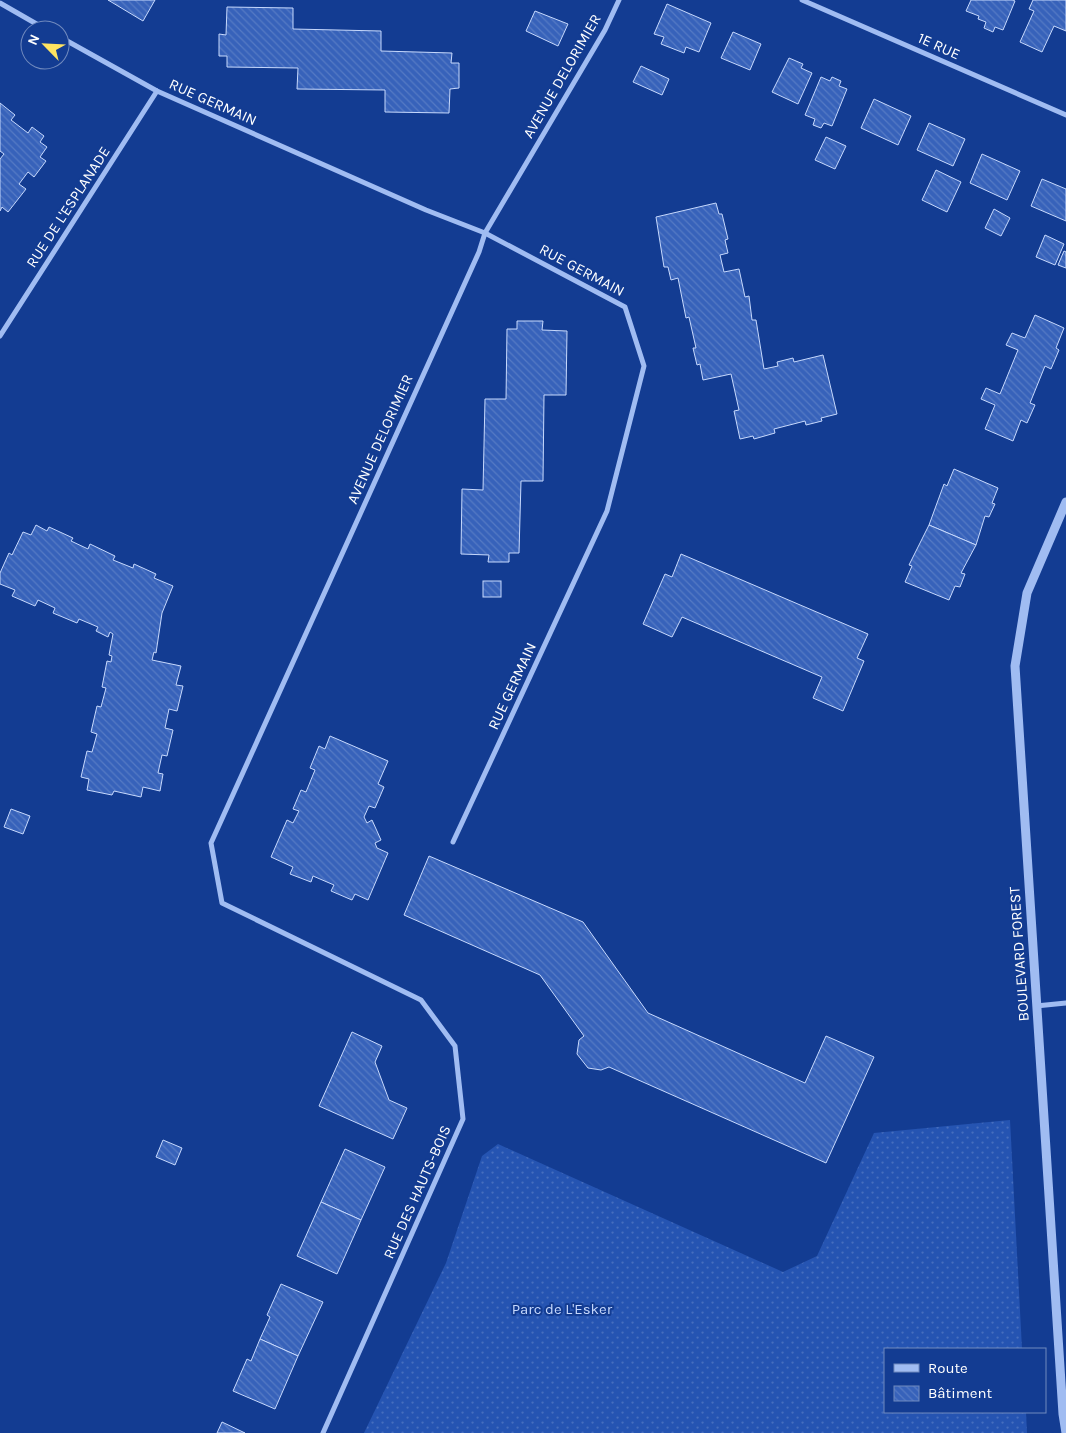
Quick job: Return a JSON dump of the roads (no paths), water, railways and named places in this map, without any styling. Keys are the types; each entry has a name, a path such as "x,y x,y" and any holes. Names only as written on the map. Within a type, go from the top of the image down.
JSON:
{"street":[{"name":"AVENUE DELORIMIER","path":"222,903 210,843 479,252 485,233 605,30 618,0"},
{"name":"1E RUE","path":"802,0 1066,115"},
{"path":"0,3 30,20"},
{"name":"RUE GERMAIN","path":"70,43 157,91 426,210 485,233 625,307 644,366 607,511 452,842"},
{"name":"RUE DE L'ESPLANADE","path":"0,336 157,91"},
{"name":"BOULEVARD FOREST","path":"1062,1433 1014,666 1028,593 1066,502"},
{"name":"RUE DES HAUTS-BOIS","path":"222,903 422,1000 456,1046 463,1118 324,1433"},
{"path":"1036,1006 1066,1003"},
{"name":"BOULEVARD FOREST","path":"1062,1414 1066,1433"}],"park label":[{"name":"Parc de L'Esker","path":"562,1309"}]}
